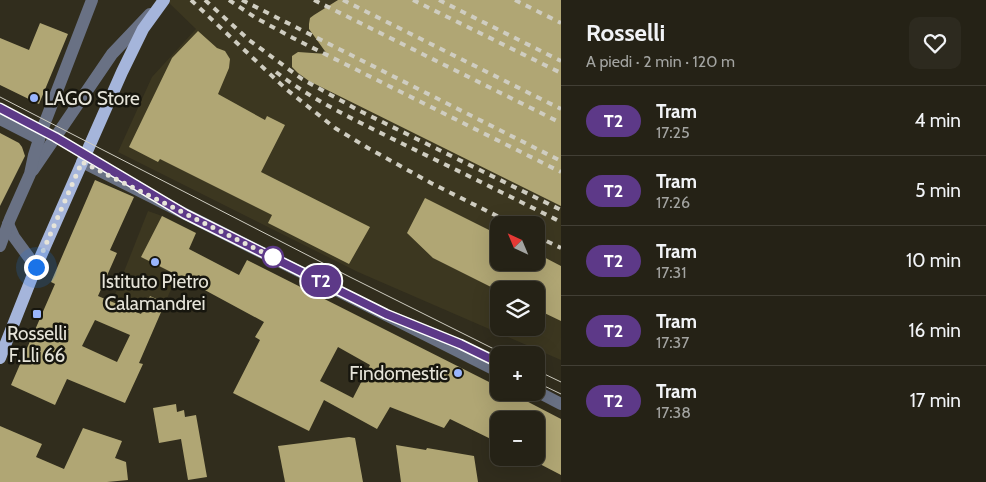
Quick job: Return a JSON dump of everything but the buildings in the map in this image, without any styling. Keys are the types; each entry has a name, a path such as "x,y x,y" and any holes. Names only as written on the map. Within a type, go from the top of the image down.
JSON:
{"main road":[{"path":"0,358 36,267 135,44 162,2"}],"street":[{"path":"30,174 39,139 92,0"},
{"path":"0,246 30,174 60,128 118,46 162,2"},
{"path":"0,120 39,139"},
{"path":"82,162 490,367"},
{"path":"8,224 14,237 36,267"},
{"path":"545,396 561,404"}],"shaded area":[{"path":"166,0 561,0 561,360 545,353 545,346 529,346 506,336 545,336 545,281 490,281 490,329 358,272 118,152 152,77 196,29"},
{"name":"Istituto Pietro Calamandrei","path":"148,211 196,233 157,321 112,302"}],"tram line":[{"path":"0,97 490,347"},
{"path":"0,108 55,137 185,214 386,313 490,359"},
{"name":"T2","path":"0,108 55,137 185,214 386,314 460,344 490,358"},
{"path":"545,374 561,382"},
{"path":"545,386 561,394"}],"railway":[{"path":"191,0 286,89 335,128 431,183 497,216"},
{"path":"205,0 249,40 302,79 358,110 561,210"},
{"path":"229,0 256,18 293,38 561,172"},
{"path":"242,0 561,161"},
{"path":"314,0 561,123"},
{"path":"343,0 561,109"},
{"path":"413,0 561,73"},
{"path":"439,0 561,61"},
{"path":"515,0 561,23"},
{"path":"276,72 306,93 339,112 561,222"},
{"path":"545,240 561,248"}],"place":[{"name":"LAGO Store","path":"34,98"},
{"name":"Istituto Pietro Calamandrei","path":"155,262"},
{"name":"Rosselli F.Lli 66","path":"37,314"},
{"name":"Findomestic","path":"458,373"}],"route":[{"path":"36,267 82,162 276,259 273,257"}]}
